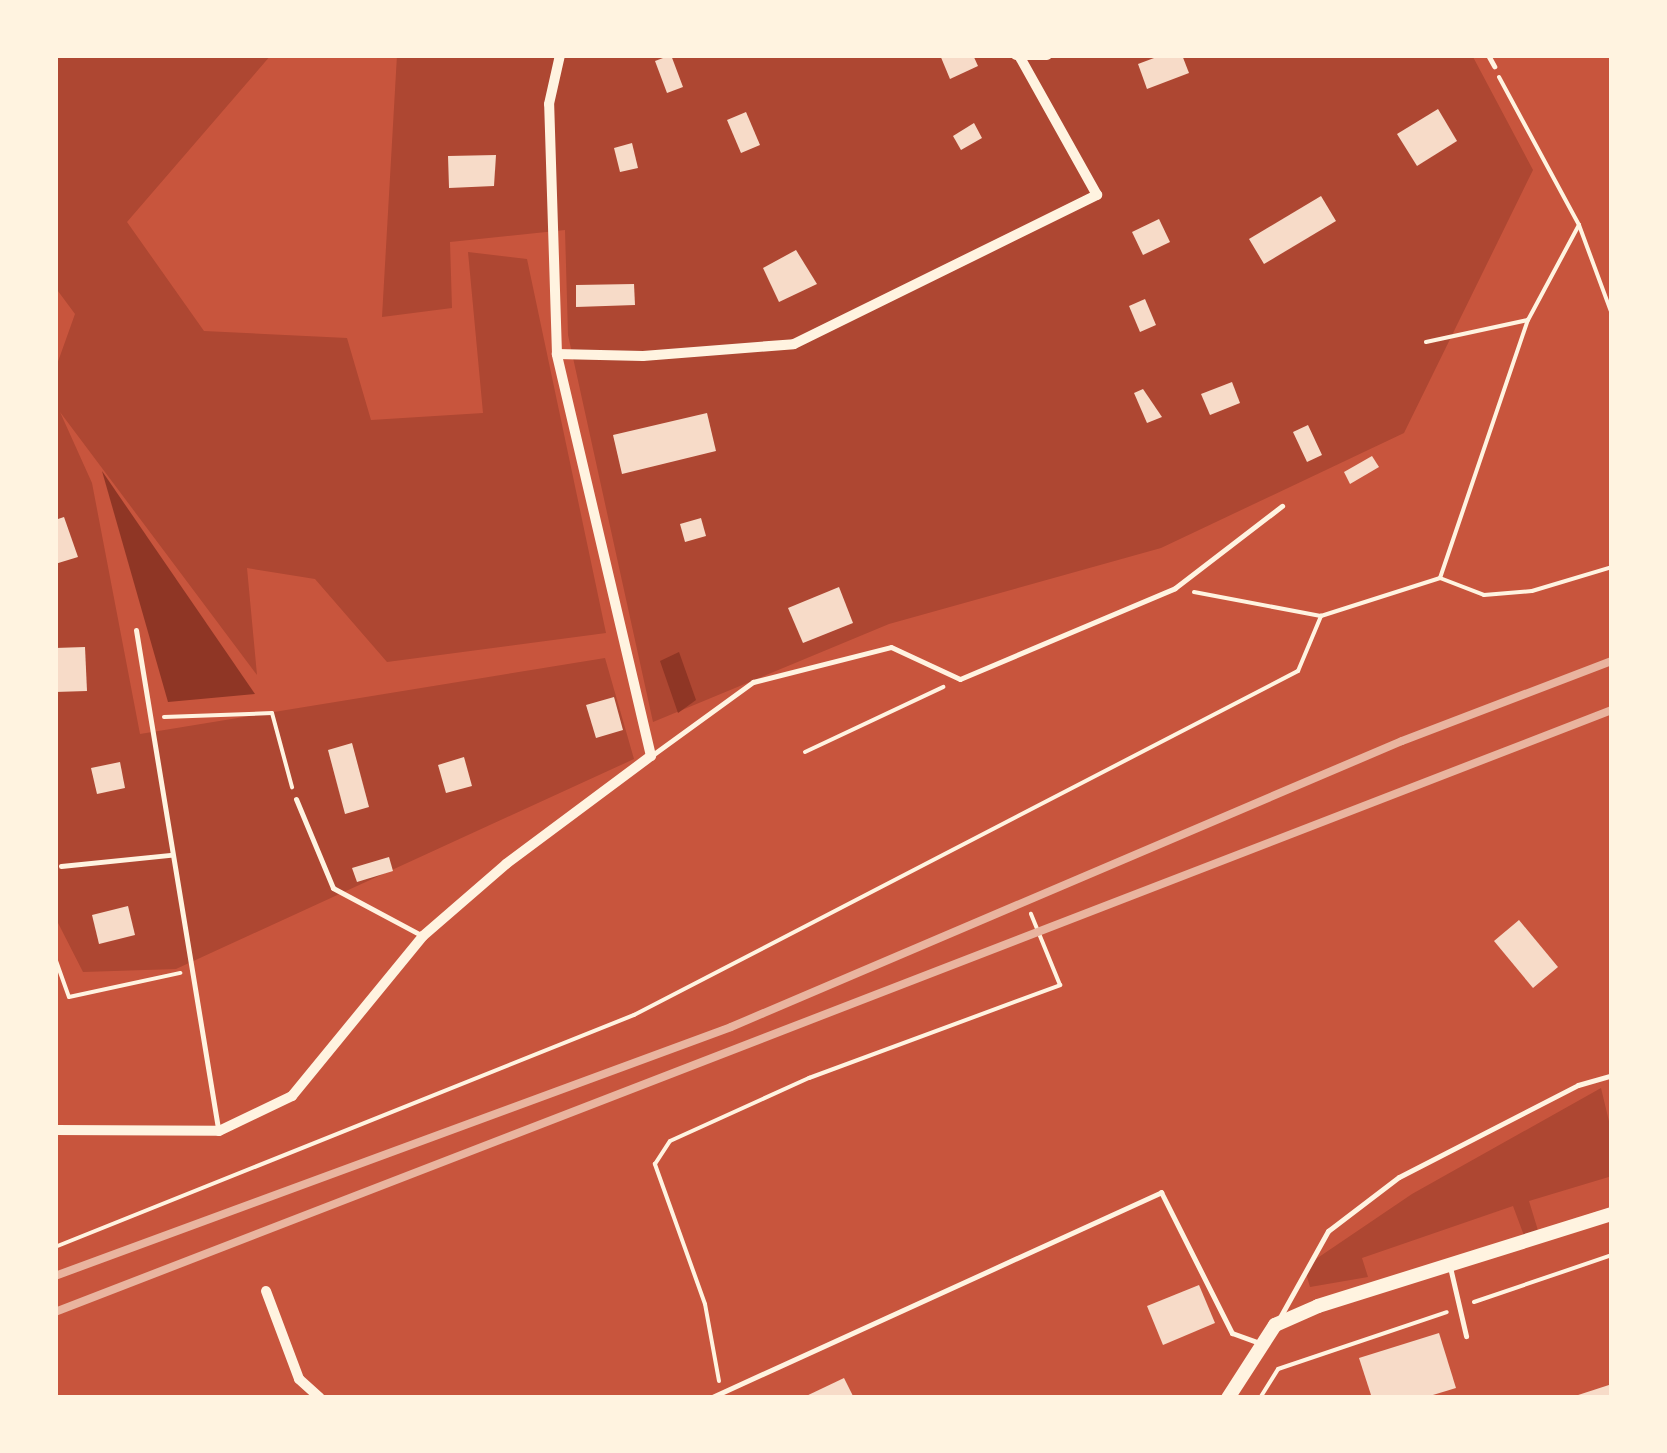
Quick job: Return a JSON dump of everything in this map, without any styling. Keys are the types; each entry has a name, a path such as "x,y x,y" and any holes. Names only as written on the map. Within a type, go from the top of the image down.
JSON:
{"street":[{"path":"55,1130 219,1131 292,1096 423,936 506,864 652,756 557,354 549,104 560,55"},
{"path":"557,354 643,356 794,344 1098,195 1017,56 1047,55"},
{"path":"1228,1398 1259,1343 1276,1325 1450,1264 1612,1214"},
{"path":"266,1290 298,1379 320,1398"}],"lane":[{"path":"1488,55 1494,66"},
{"path":"652,756 753,682 874,651 891,647 960,679 1175,588 1282,506"},
{"path":"136,630 188,972 219,1131"},
{"path":"296,799 333,888 423,936"},
{"path":"61,866 170,855"},
{"path":"1276,1325 1328,1232 1399,1176 1578,1085 1612,1075"},
{"path":"710,1398 1161,1192 1232,1334 1259,1343"},
{"path":"1450,1264 1466,1336"}],"path":[{"path":"1494,66 1579,226 1612,314"},
{"path":"1440,578 1528,320 1579,226"},
{"path":"1426,342 1528,320"},
{"path":"1175,588 1321,616 1440,578 1484,595 1532,591 1612,567"},
{"path":"55,1246 634,1015 1241,706 1298,670 1321,616"},
{"path":"805,752 960,679"},
{"path":"149,718 272,712 296,799"},
{"path":"721,1393 705,1304 655,1164 670,1141 809,1078 1060,985 1032,914"},
{"path":"55,958 69,998 188,972"},
{"path":"1260,1398 1278,1370 1612,1256"}],"shaded area":[{"path":"55,55 271,55 127,222 204,331 347,338 371,420 483,413 468,252 527,259 606,633 387,662 315,579 247,568 257,675 60,412 92,483 140,734 605,658 634,759 176,969 83,972 55,917 55,370 75,314 55,287"},
{"path":"397,55 1472,55 1533,170 1404,433 1161,548 889,624 653,722 568,335 565,230 450,242 452,308 382,317"},
{"path":"102,471 255,694 168,702"},
{"path":"679,652 696,700 678,713 660,661"},
{"path":"1601,1088 1612,1134 1612,1176 1529,1201 1540,1237 1526,1241 1513,1206 1362,1258 1368,1277 1310,1287 1306,1273 1316,1259 1412,1194"}],"building":[{"path":"671,55 683,87 667,93 655,61"},
{"path":"940,55 973,55 978,66 950,79"},
{"path":"1162,55 1182,55 1189,73 1147,89 1138,64"},
{"path":"1438,109 1457,141 1417,166 1397,134"},
{"path":"746,112 760,145 741,153 727,120"},
{"path":"974,123 982,138 961,150 953,136"},
{"path":"632,143 638,168 620,172 614,148"},
{"path":"496,155 494,186 449,188 448,156"},
{"path":"1321,196 1336,221 1264,264 1249,239"},
{"path":"1159,219 1170,242 1143,255 1132,232"},
{"path":"796,250 817,284 779,302 763,268"},
{"path":"634,284 635,305 576,307 576,285"},
{"path":"1145,299 1156,325 1140,332 1129,306"},
{"path":"1232,382 1240,403 1210,415 1201,394"},
{"path":"1143,389 1162,417 1147,423 1134,393"},
{"path":"707,413 716,451 622,474 613,435"},
{"path":"1308,425 1322,455 1307,462 1293,432"},
{"path":"1372,456 1379,467 1350,484 1344,472"},
{"path":"64,517 78,557 55,564 55,520"},
{"path":"701,518 706,536 685,542 680,524"},
{"path":"839,587 853,623 803,643 788,608"},
{"path":"85,647 87,691 55,692 55,648"},
{"path":"614,697 623,730 596,738 586,705"},
{"path":"352,743 369,807 345,814 328,750"},
{"path":"464,757 472,786 446,793 438,765"},
{"path":"120,762 125,788 97,794 91,768"},
{"path":"389,857 393,871 357,882 352,868"},
{"path":"128,906 135,935 99,944 92,915"},
{"path":"1519,920 1558,967 1533,988 1494,941"},
{"path":"1199,1285 1215,1323 1163,1345 1147,1306"},
{"path":"1439,1333 1456,1388 1423,1398 1372,1398 1359,1358"},
{"path":"844,1378 854,1398 802,1398"},
{"path":"1612,1384 1612,1398 1572,1398 1572,1397"}],"railway":[{"path":"55,1276 731,1027 1402,741 1612,661"},
{"path":"55,1312 1612,710"}]}
